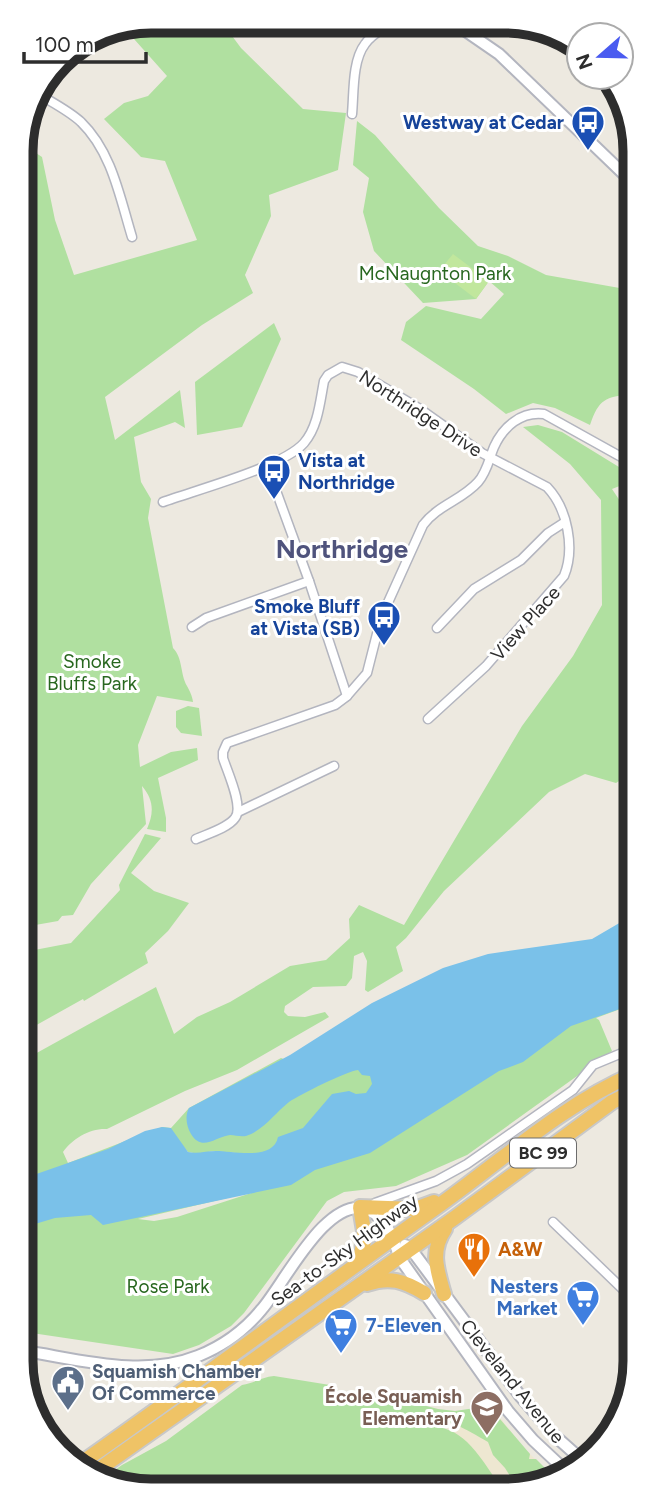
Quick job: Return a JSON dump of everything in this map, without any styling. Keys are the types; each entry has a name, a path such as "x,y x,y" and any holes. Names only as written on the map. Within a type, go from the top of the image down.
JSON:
{"highway":[{"name":"Sea-to-Sky Highway","path":"87,1459 560,1115 622,1079"},
{"name":"Sea-to-Sky Highway","path":"101,1468 622,1097"},
{"path":"359,1262 365,1237 360,1207 415,1209 454,1194"},
{"path":"444,1294 435,1262 435,1250 438,1240 453,1219"},
{"path":"349,1292 372,1282 394,1279 424,1293"}],"street":[{"path":"352,114 361,50 378,33"},
{"path":"469,33 499,54 623,173"},
{"path":"45,99 80,121 99,144 113,174 132,237"},
{"name":"Northridge Drive","path":"163,502 267,466 303,444 313,429 324,381 328,375 342,368 358,372 390,391 491,457"},
{"path":"238,812 223,758 224,747 233,739 335,705 368,673 381,618 423,526 438,509 478,482 501,435 516,419 539,413 623,458"},
{"name":"View Place","path":"428,719 486,666 561,582 569,562 565,522 553,493 547,487 491,457"},
{"path":"267,466 347,696"},
{"path":"437,628 474,589 521,560 548,533 565,522"},
{"path":"192,626 206,618 309,581"},
{"path":"195,839 233,820 238,812 334,766"},
{"path":"33,1352 121,1366 150,1367 170,1365 202,1354 232,1338 263,1309 307,1247 335,1215 343,1210 360,1207 436,1181 467,1164 573,1090 593,1065 622,1053"},
{"path":"360,1207 379,1217 394,1237"},
{"path":"553,1222 622,1288"},
{"name":"Cleveland Avenue","path":"394,1237 405,1253 444,1294 526,1403 576,1454"},
{"name":"Cleveland Avenue","path":"405,1253 424,1293 508,1411 560,1465"}],"shaded area":[{"name":"École Squamish Elementary","path":"481,1406 496,1412 523,1447 547,1471 520,1478 490,1479 493,1477 446,1427"}],"green space":[{"name":"Smoke Bluffs Park","path":"230,33 241,48 303,109 346,113 338,170 269,195 271,216 245,275 253,293 202,325 105,397 115,440 180,390 185,428 175,422 134,437 141,482 151,499 148,518 173,648 193,702 157,696 138,745 140,767 171,752 197,748 198,760 158,778 166,832 147,829 152,807 142,786 146,824 91,884 73,915 33,925 34,152 42,157 55,220 74,275 197,240 165,161 141,157 104,119 124,103 148,96 167,76 131,35"},
{"name":"McNaugnton Park","path":"357,121 375,135 439,208 478,246 508,256 546,275 623,289 623,395 604,401 590,425 555,408 533,403 506,414 401,340 406,322 426,306 481,319 504,294 489,281 476,299 423,303 374,251 363,212 369,178 353,165"},
{"path":"453,254 489,281 476,299 439,271"},
{"path":"274,323 281,339 242,427 197,435 195,382"},
{"path":"538,425 562,432 623,469 623,485 612,489 623,505 622,779 616,783 585,774 549,792 444,891 396,947 403,971 368,992 365,990 367,961 363,952 354,956 352,978 346,986 313,987 285,1006 284,1012 288,1016 305,1017 325,1012 329,1017 237,1070 185,1091 107,1129 82,1135 63,1152 68,1163 162,1127 171,1128 189,1108 281,1058 327,1076 434,1048 280,1157 213,1151 199,1154 188,1152 176,1138 33,1176 33,1055 156,987 174,1034 197,1017 230,1002 290,966 326,960 350,938 349,919 359,905 404,925 522,726 573,656 602,605 601,500 570,464 523,427"},
{"path":"188,706 199,708 202,736 181,733 176,727 176,711"},
{"path":"145,834 161,838 131,873 154,891 189,903 168,931 145,953 148,963 33,1027 33,950 71,943 120,890 119,885"},
{"name":"Rose Park","path":"622,1007 596,1018 612,1051 467,1155 396,1186 344,1192 327,1201 244,1313 231,1326 199,1345 173,1354 33,1333 33,1220 205,1180 559,1022","holes":["261,1190 177,1217 154,1221 138,1219"]},
{"path":"274,1376 330,1385 341,1393 375,1401 415,1403 455,1411 475,1408 494,1412 530,1454 529,1459 536,1459 547,1470 512,1479 493,1455 488,1442 463,1428 439,1418 426,1416 400,1420 387,1427 425,1426 450,1431 471,1446 494,1477 151,1479 112,1472 166,1441 242,1385"}],"water":[{"path":"622,921 622,1008 571,1026 523,1062 499,1071 370,1153 315,1170 291,1185 103,1225 91,1215 55,1218 33,1225 33,1175 108,1149 145,1131 162,1127 171,1128 188,1152 252,1153 269,1149 278,1137 303,1128 332,1094 349,1091 356,1094 366,1093 372,1084 370,1076 362,1075 358,1070 323,1084 289,1102 264,1126 246,1136 230,1135 200,1142 188,1128 189,1108 290,1055 372,1003 443,968 488,954 592,939"}],"place":[{"name":"Westway at Cedar","path":"588,152"},
{"name":"Vista at Northridge","path":"274,501"},
{"name":"Smoke Bluff at Vista (SB)","path":"384,647"},
{"name":"A&W","path":"474,1279"},
{"name":"Nesters Market","path":"583,1327"},
{"name":"7-Eleven","path":"341,1355"},
{"name":"Squamish Chamber Of Commerce","path":"68,1412"},
{"name":"École Squamish Elementary","path":"487,1437"}],"district":[{"name":"Northridge","path":"342,549"}]}
